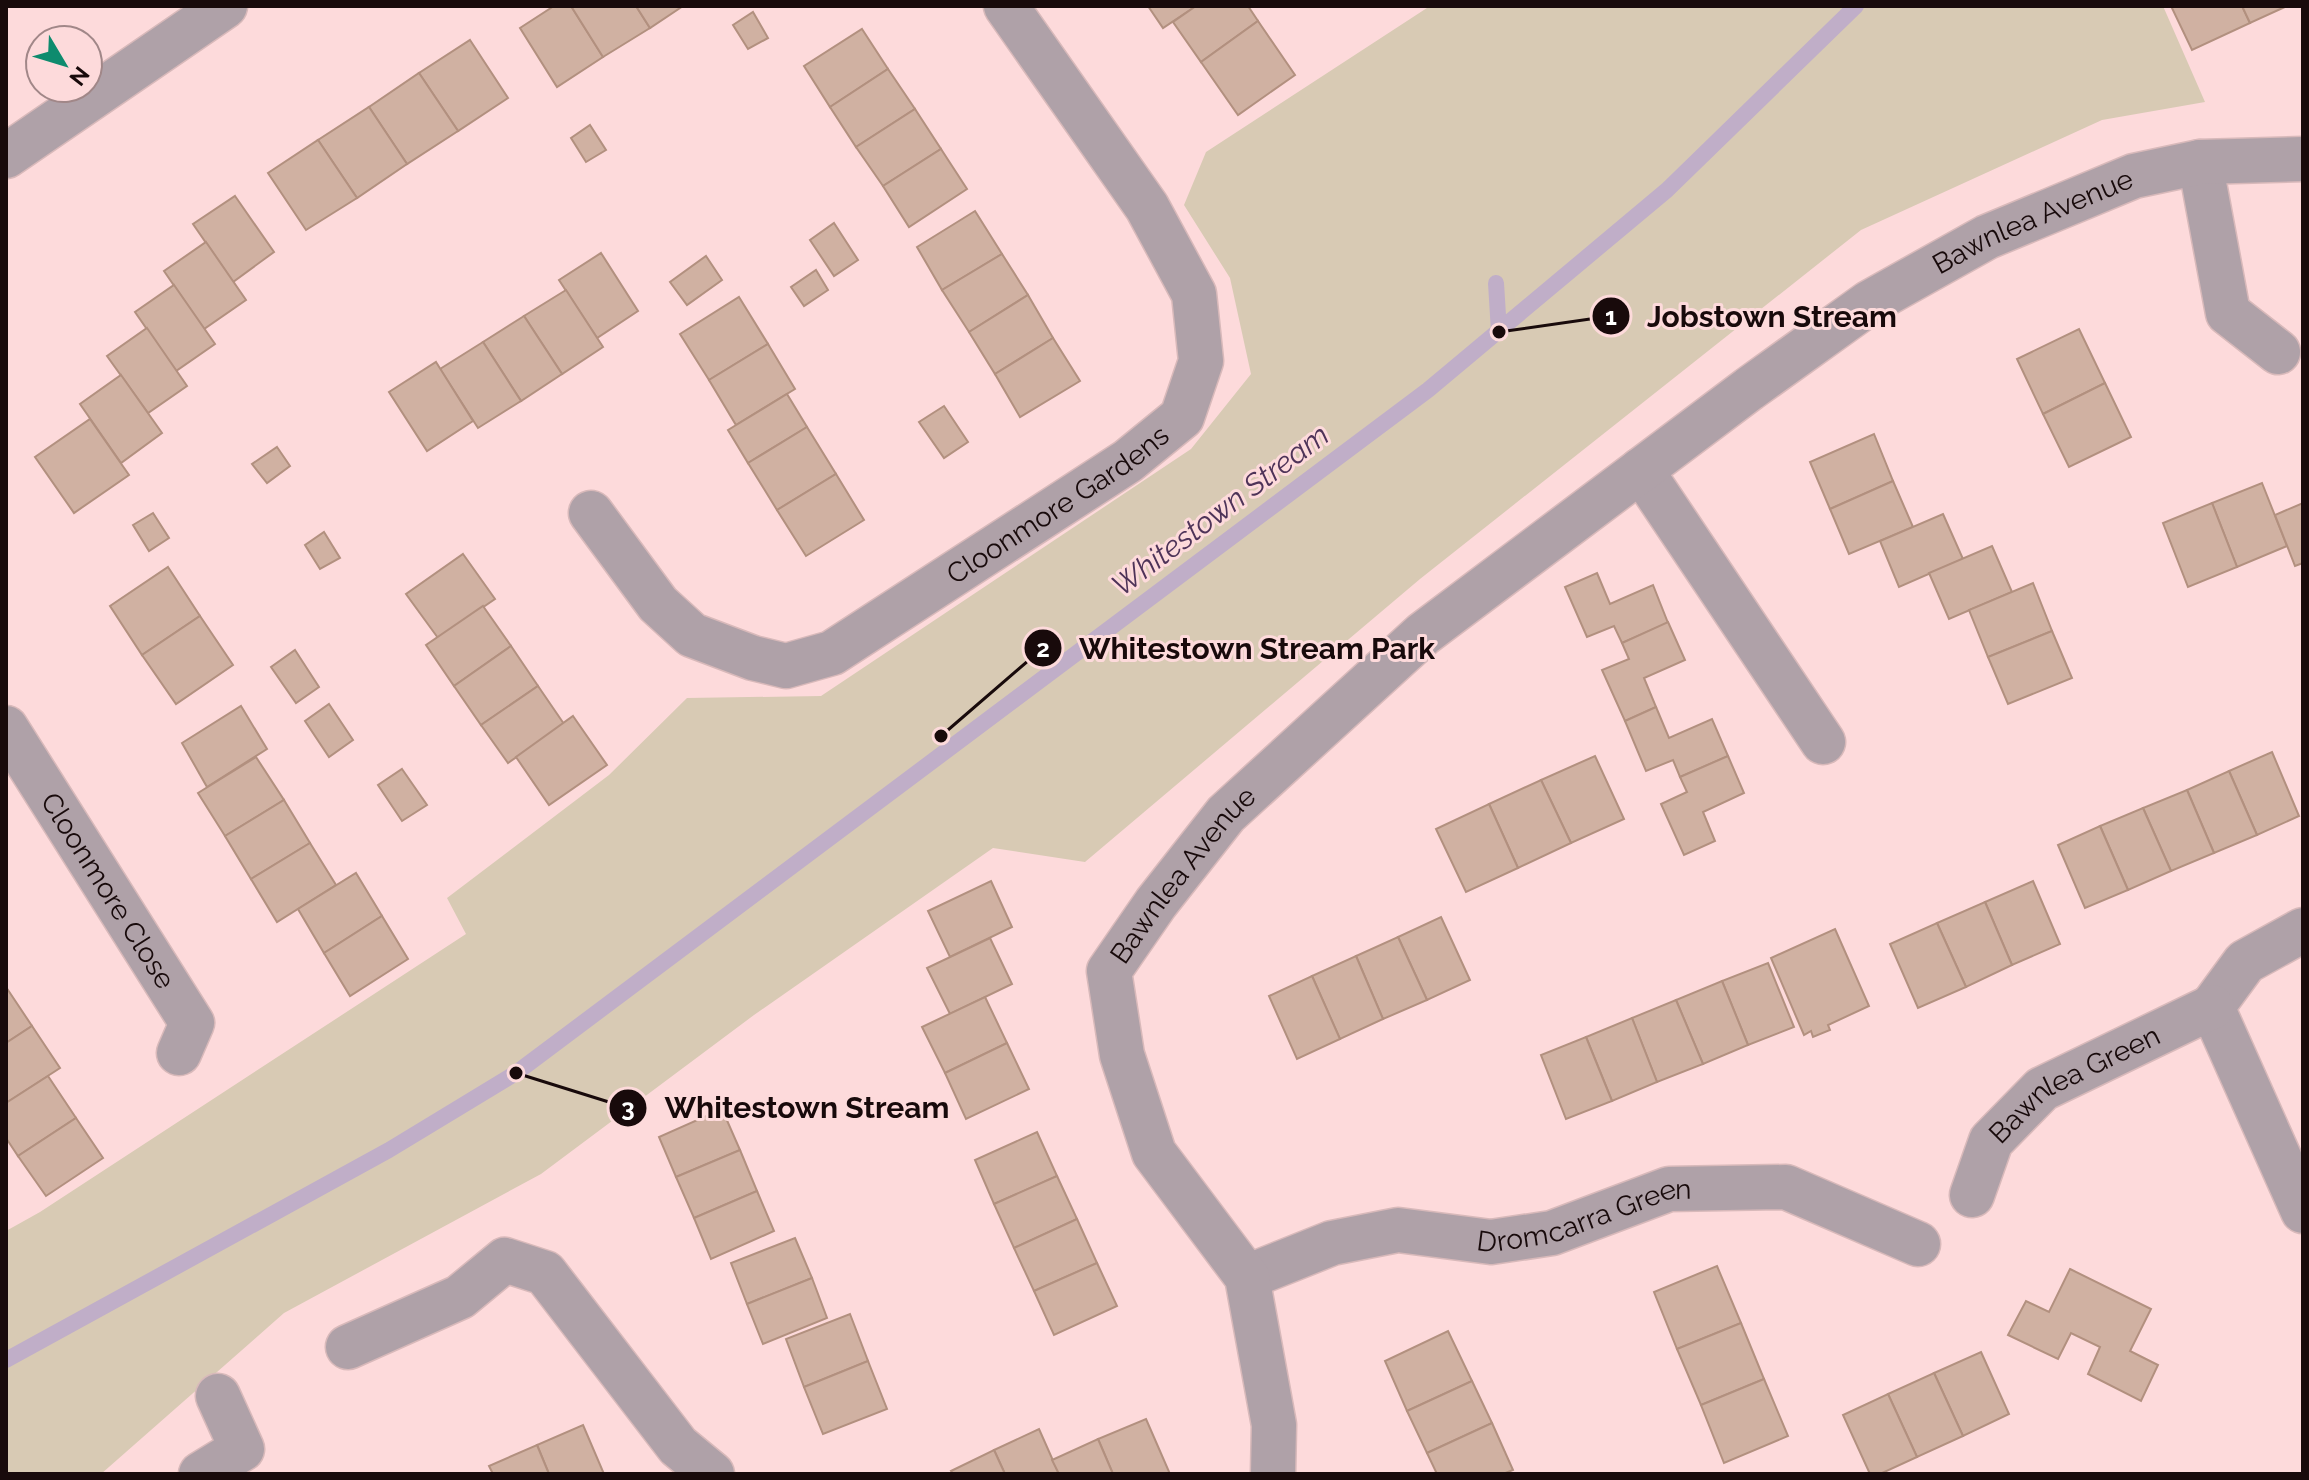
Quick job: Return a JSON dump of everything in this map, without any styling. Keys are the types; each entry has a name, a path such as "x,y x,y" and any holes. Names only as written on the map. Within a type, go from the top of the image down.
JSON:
{"street":[{"path":"6,156 225,6"},
{"name":"Cloonmore Gardens","path":"591,513 658,604 692,635 753,658 786,666 832,653 1128,461 1182,417 1201,361 1194,294 1147,207 1006,6"},
{"name":"Bawnlea Avenue","path":"1273,1474 1274,1425 1247,1277 1154,1153 1122,1055 1109,971 1156,903 1226,814 1423,634 1749,389 1869,303 1987,237 2134,176 2200,162 2303,159"},
{"path":"2200,162 2228,313 2278,352"},
{"path":"1641,470 1823,742"},
{"name":"Cloonmore Close","path":"6,728 192,1023 179,1053"},
{"name":"Bawnlea Green","path":"1972,1195 1991,1141 2042,1089 2212,1007 2245,962 2303,930"},
{"path":"2212,1007 2303,1211"},
{"name":"Dromcarra Green","path":"1247,1277 1332,1243 1398,1230 1491,1242 1552,1233 1669,1189 1786,1187 1918,1244"},
{"path":"348,1347 460,1297 505,1260 545,1273 678,1446 712,1474"},
{"path":"201,1474 242,1449 218,1396"}],"shaded area":[{"path":"1430,6 2163,6 2205,102 2102,120 1861,230 1420,579 1085,862 993,848 754,1015 541,1174 284,1313 101,1474 6,1474 6,1231 40,1212 466,934 447,898 609,775 687,698 821,696 1191,449 1251,374 1230,278 1184,205 1206,152"}],"building":[{"path":"554,6 571,6 603,57 557,87 520,28"},
{"path":"571,6 636,6 650,28 603,57"},
{"path":"636,6 683,6 650,28"},
{"path":"1148,6 1196,6 1163,28"},
{"path":"1196,6 1248,6 1258,21 1201,62 1173,22"},
{"path":"2171,6 2242,6 2250,23 2192,50"},
{"path":"2242,6 2287,6 2250,23"},
{"path":"753,12 768,38 748,49 733,25"},
{"path":"1258,21 1295,75 1238,115 1201,62"},
{"path":"862,29 888,69 830,107 804,66"},
{"path":"470,40 508,98 458,131 419,73"},
{"path":"888,69 915,109 856,147 830,107"},
{"path":"419,73 458,131 407,164 369,107"},
{"path":"369,107 407,164 357,198 318,140"},
{"path":"915,109 941,149 883,186 856,147"},
{"path":"590,125 606,150 586,162 571,138"},
{"path":"318,140 357,198 306,230 268,173"},
{"path":"941,149 967,189 909,227 883,186"},
{"path":"235,196 274,252 233,282 193,224"},
{"path":"975,211 1002,254 942,290 917,247"},
{"path":"834,223 858,260 834,276 810,240"},
{"path":"206,242 246,300 204,329 164,271"},
{"path":"601,253 638,311 597,338 559,280"},
{"path":"1002,254 1028,295 969,332 942,290"},
{"path":"706,256 722,280 687,305 670,282"},
{"path":"816,270 828,290 804,306 791,287"},
{"path":"174,285 215,344 176,371 135,312"},
{"path":"566,290 603,347 562,374 524,316"},
{"path":"1028,295 1053,338 995,374 969,332"},
{"path":"739,297 768,344 709,380 680,334"},
{"path":"524,316 562,374 521,401 483,342"},
{"path":"147,328 187,386 148,413 107,356"},
{"path":"2079,329 2105,383 2043,414 2017,359"},
{"path":"1053,338 1080,381 1020,417 995,374"},
{"path":"483,342 521,401 478,428 440,369"},
{"path":"768,344 795,389 736,425 709,380"},
{"path":"436,362 473,421 427,451 389,392"},
{"path":"121,375 162,433 121,463 80,404"},
{"path":"2105,383 2131,437 2069,467 2043,414"},
{"path":"787,394 807,427 748,463 728,430"},
{"path":"944,406 968,442 944,458 919,422"},
{"path":"90,419 129,475 74,513 35,457"},
{"path":"807,427 836,474 777,510 748,463"},
{"path":"1874,434 1893,481 1830,509 1810,462"},
{"path":"277,447 290,466 267,483 252,464"},
{"path":"836,474 864,520 806,556 777,510"},
{"path":"1893,481 1913,527 1849,554 1830,509"},
{"path":"2262,483 2287,546 2237,567 2212,503"},
{"path":"2212,503 2237,567 2188,587 2163,523"},
{"path":"2303,503 2303,563 2295,566 2275,515"},
{"path":"153,513 169,538 149,551 133,525"},
{"path":"1943,514 1963,559 1899,587 1880,541"},
{"path":"324,532 340,558 320,569 305,545"},
{"path":"1992,546 2012,592 1949,619 1929,573"},
{"path":"463,554 495,599 438,638 406,594"},
{"path":"168,567 200,616 142,655 110,606"},
{"path":"1597,573 1610,604 1653,585 1668,623 1622,643 1614,626 1587,637 1565,587"},
{"path":"2033,583 2052,631 1988,657 1969,610"},
{"path":"483,606 511,646 454,686 426,645"},
{"path":"200,616 233,665 176,704 142,655"},
{"path":"1668,622 1685,660 1644,678 1656,707 1625,721 1602,670 1629,659 1622,643"},
{"path":"2052,631 2072,678 2008,704 1988,657"},
{"path":"511,646 538,686 481,725 454,686"},
{"path":"295,650 319,687 296,703 271,667"},
{"path":"538,686 564,724 508,763 481,725"},
{"path":"329,704 353,740 329,757 305,721"},
{"path":"241,706 267,749 207,787 182,743"},
{"path":"1656,707 1669,738 1712,719 1728,756 1680,777 1673,760 1646,771 1625,721"},
{"path":"573,716 607,765 549,805 516,757"},
{"path":"2272,752 2299,816 2257,835 2229,771"},
{"path":"1595,756 1624,819 1571,843 1541,780"},
{"path":"1728,756 1744,793 1703,812 1715,841 1684,855 1661,804 1687,792 1680,777"},
{"path":"256,757 284,800 225,836 198,793"},
{"path":"402,769 427,805 402,821 378,785"},
{"path":"2229,771 2257,835 2214,853 2187,790"},
{"path":"1541,780 1571,843 1518,868 1489,804"},
{"path":"2187,790 2214,853 2171,871 2143,808"},
{"path":"284,800 310,843 251,879 225,836"},
{"path":"1489,804 1518,868 1466,892 1436,829"},
{"path":"2143,808 2171,871 2128,890 2100,826"},
{"path":"2100,826 2128,890 2085,908 2058,845"},
{"path":"310,843 336,885 277,922 251,879"},
{"path":"356,873 382,916 324,953 298,909"},
{"path":"991,881 1012,927 950,957 928,911"},
{"path":"2033,881 2060,944 2012,965 1985,902"},
{"path":"1985,902 2012,965 1966,987 1937,923"},
{"path":"382,916 408,959 350,996 324,953"},
{"path":"1441,917 1470,980 1427,1000 1398,937"},
{"path":"1937,923 1966,987 1918,1008 1890,944"},
{"path":"1835,929 1869,1006 1828,1025 1830,1030 1813,1037 1811,1031 1804,1035 1771,958"},
{"path":"1398,937 1427,1000 1383,1019 1356,956"},
{"path":"990,938 1012,984 950,1014 927,968"},
{"path":"1356,956 1383,1019 1340,1039 1312,976"},
{"path":"1768,963 1794,1027 1748,1045 1722,981"},
{"path":"1312,976 1340,1039 1297,1059 1269,996"},
{"path":"1722,981 1748,1045 1703,1064 1676,1000"},
{"path":"6,987 32,1026 6,1043"},
{"path":"985,997 1007,1043 945,1073 922,1027"},
{"path":"1676,1000 1703,1064 1657,1082 1632,1018"},
{"path":"1632,1018 1657,1082 1612,1101 1586,1037"},
{"path":"32,1026 60,1068 6,1103 6,1043"},
{"path":"1586,1037 1612,1101 1566,1119 1541,1055"},
{"path":"1007,1043 1029,1089 966,1119 945,1073"},
{"path":"48,1076 76,1118 18,1156 6,1138 6,1103"},
{"path":"722,1109 740,1150 676,1177 659,1137"},
{"path":"76,1118 103,1158 46,1196 18,1156"},
{"path":"1037,1132 1057,1176 994,1204 975,1160"},
{"path":"740,1150 757,1191 694,1218 676,1177"},
{"path":"1057,1176 1077,1219 1014,1248 994,1204"},
{"path":"757,1191 774,1231 711,1259 694,1218"},
{"path":"1077,1219 1097,1263 1034,1291 1014,1248"},
{"path":"795,1238 812,1278 747,1304 731,1263"},
{"path":"1097,1263 1117,1306 1054,1335 1034,1291"},
{"path":"1717,1266 1741,1323 1677,1349 1654,1292"},
{"path":"2070,1269 2151,1309 2130,1351 2158,1365 2141,1401 2088,1374 2100,1347 2071,1333 2058,1359 2008,1335 2026,1301 2049,1312"},
{"path":"812,1278 827,1318 763,1344 747,1304"},
{"path":"850,1314 868,1361 804,1387 786,1339"},
{"path":"1741,1323 1764,1379 1701,1405 1677,1349"},
{"path":"1448,1331 1472,1381 1407,1411 1385,1361"},
{"path":"1981,1352 2009,1414 1963,1436 1934,1373"},
{"path":"868,1361 887,1409 823,1434 804,1387"},
{"path":"1934,1373 1963,1436 1917,1457 1888,1394"},
{"path":"1764,1379 1788,1436 1724,1463 1701,1405"},
{"path":"1472,1381 1492,1423 1427,1453 1407,1411"},
{"path":"1888,1394 1917,1457 1880,1474 1870,1474 1843,1415"},
{"path":"1146,1419 1170,1474 1113,1474 1098,1439"},
{"path":"1492,1423 1513,1470 1503,1474 1437,1474 1427,1453"},
{"path":"583,1425 604,1474 549,1474 537,1445"},
{"path":"1039,1429 1059,1474 1005,1474 994,1450"},
{"path":"1098,1439 1113,1474 1059,1474 1052,1460"},
{"path":"537,1445 549,1474 493,1474 489,1466"},
{"path":"994,1450 1005,1474 953,1474 951,1471"}],"waterway":[{"name":"Whitestown Stream","path":"6,1360 389,1150 516,1073 1428,390 1667,190 1856,6"},
{"path":"1496,283 1499,332"}],"place":[{"name":"Jobstown Stream","path":"1499,332"},
{"name":"Whitestown Stream Park","path":"941,736"},
{"name":"Whitestown Stream","path":"516,1073"}]}
